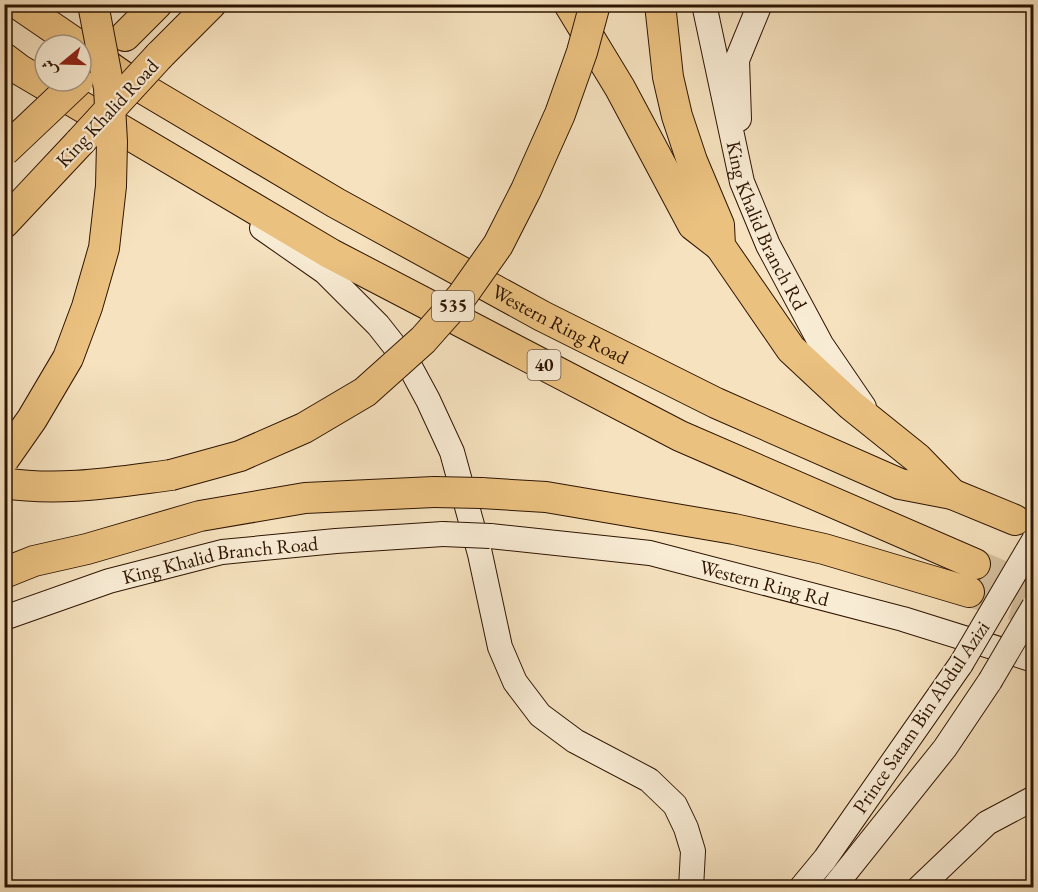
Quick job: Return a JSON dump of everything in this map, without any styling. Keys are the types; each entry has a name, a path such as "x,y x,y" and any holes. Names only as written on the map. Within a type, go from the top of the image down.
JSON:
{"highway":[{"name":"40","path":"18,4 60,33"},
{"path":"4,459 32,419 68,358 87,307 104,248 111,186 110,99 93,4"},
{"name":"King Khalid Road","path":"93,67 157,4"},
{"name":"King Khalid Road","path":"4,223 159,56 211,4"},
{"path":"569,4 620,88 693,225 720,246 791,350 851,405 917,458 952,494"},
{"name":"535","path":"4,483 24,486 90,486 171,476 240,456 304,428 365,392 423,340 462,296 498,245 560,114 582,52 595,4"},
{"path":"660,4 668,77 677,116 692,161 719,225 720,246"},
{"name":"Western Ring Road","path":"93,56 127,79 336,203 542,316 716,403 900,484 952,494 1024,530"},
{"name":"40","path":"4,573 34,561 87,549 200,516 305,498 434,492 546,497 734,528 824,549 972,578 680,436 331,254 10,64"},
{"path":"4,151 65,93"}],"street":[{"name":"King Khalid Branch Rd","path":"704,4 742,182 768,245 821,344 878,427"},
{"path":"742,182 737,60 760,4"},
{"path":"129,135 325,272 378,325 408,363 452,452 480,554 500,647 515,682 540,715 575,741 649,780 675,805 686,828 693,852 692,888"},
{"name":"Prince Satam Bin Abdul Azizi","path":"801,888 825,859 961,664 1024,530"},
{"name":"King Khalid Branch Road","path":"4,618 109,581 222,552 443,534 490,536"},
{"name":"Western Ring Rd","path":"490,536 650,553 903,619 1034,660"},
{"name":"Prince Satam Bin Abdul Azizi","path":"833,888 945,748 990,681 1034,606"},
{"path":"919,888 987,823 1034,798"}],"tunnel":[{"path":"975,564 1034,589"},
{"path":"969,592 1034,611"}]}
